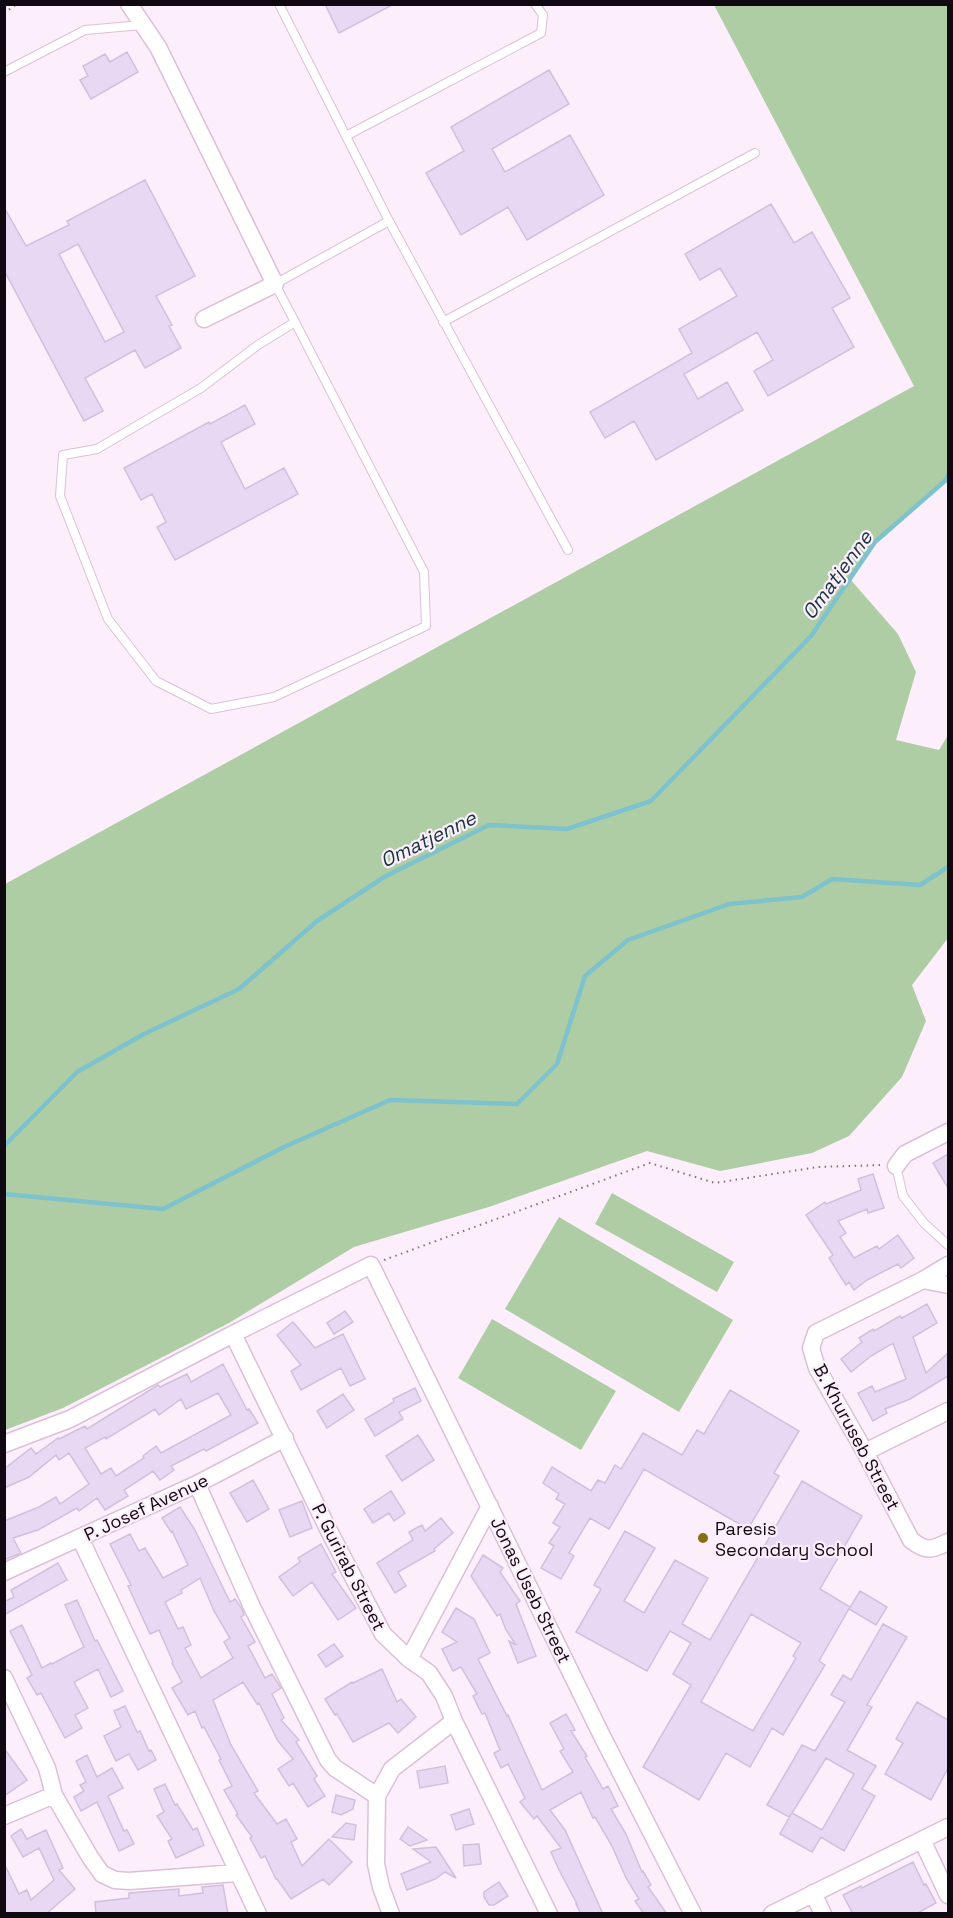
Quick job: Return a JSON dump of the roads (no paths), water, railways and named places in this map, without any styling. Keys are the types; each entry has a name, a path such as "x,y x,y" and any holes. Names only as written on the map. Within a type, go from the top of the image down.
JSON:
{"street":[{"path":"129,4 158,46 275,284 204,319"},
{"path":"896,1166 905,1154 948,1132"},
{"name":"Jonas Useb Street","path":"233,1334 370,1265 693,1914"},
{"name":"B. Khuruseb Street","path":"948,1265 923,1280 816,1333 811,1348 817,1368 865,1452 911,1540 922,1548 935,1548 948,1542"},
{"path":"923,1280 948,1285"},
{"path":"4,1444 70,1419 233,1334"},
{"name":"P. Gurirab Street","path":"233,1334 382,1634 409,1659 429,1673 444,1696 454,1721 549,1914"},
{"path":"865,1452 948,1411"},
{"name":"P. Josef Avenue","path":"4,1572 197,1484 285,1438"},
{"path":"197,1484 252,1607 328,1760 335,1768 376,1796"},
{"path":"409,1659 490,1506"},
{"path":"80,1538 258,1914"},
{"path":"4,1678 47,1768 54,1795 102,1874 114,1880 129,1881 237,1873"},
{"path":"392,1914 381,1887 376,1864 376,1796 392,1769 454,1721"},
{"path":"4,1816 54,1795"},
{"path":"772,1914 948,1827"},
{"path":"922,1840 948,1894"},
{"path":"813,1893 823,1914"}],"lane":[{"path":"279,4 389,221 568,550"},
{"path":"346,136 541,33 543,15 535,4"},
{"path":"4,72 85,30 143,25"},
{"path":"443,322 756,153"},
{"path":"295,322 258,345 201,388 97,449 63,455 60,496 108,620 156,681 211,709 274,697 426,626 424,572 295,322 275,284 389,221"},
{"path":"896,1166 903,1196 924,1223 948,1245"}],"waterway":[{"name":"Omatjenne","path":"4,1146 77,1072 144,1034 239,989 317,921 386,876 489,825 567,829 651,801 811,636 875,542 946,480 948,475"},
{"path":"4,1194 163,1209 284,1147 390,1100 517,1104 557,1064 585,976 628,940 729,904 802,897 832,879 920,885 948,867"}],"place":[{"name":"Paresis Secondary School","path":"703,1538"}]}
